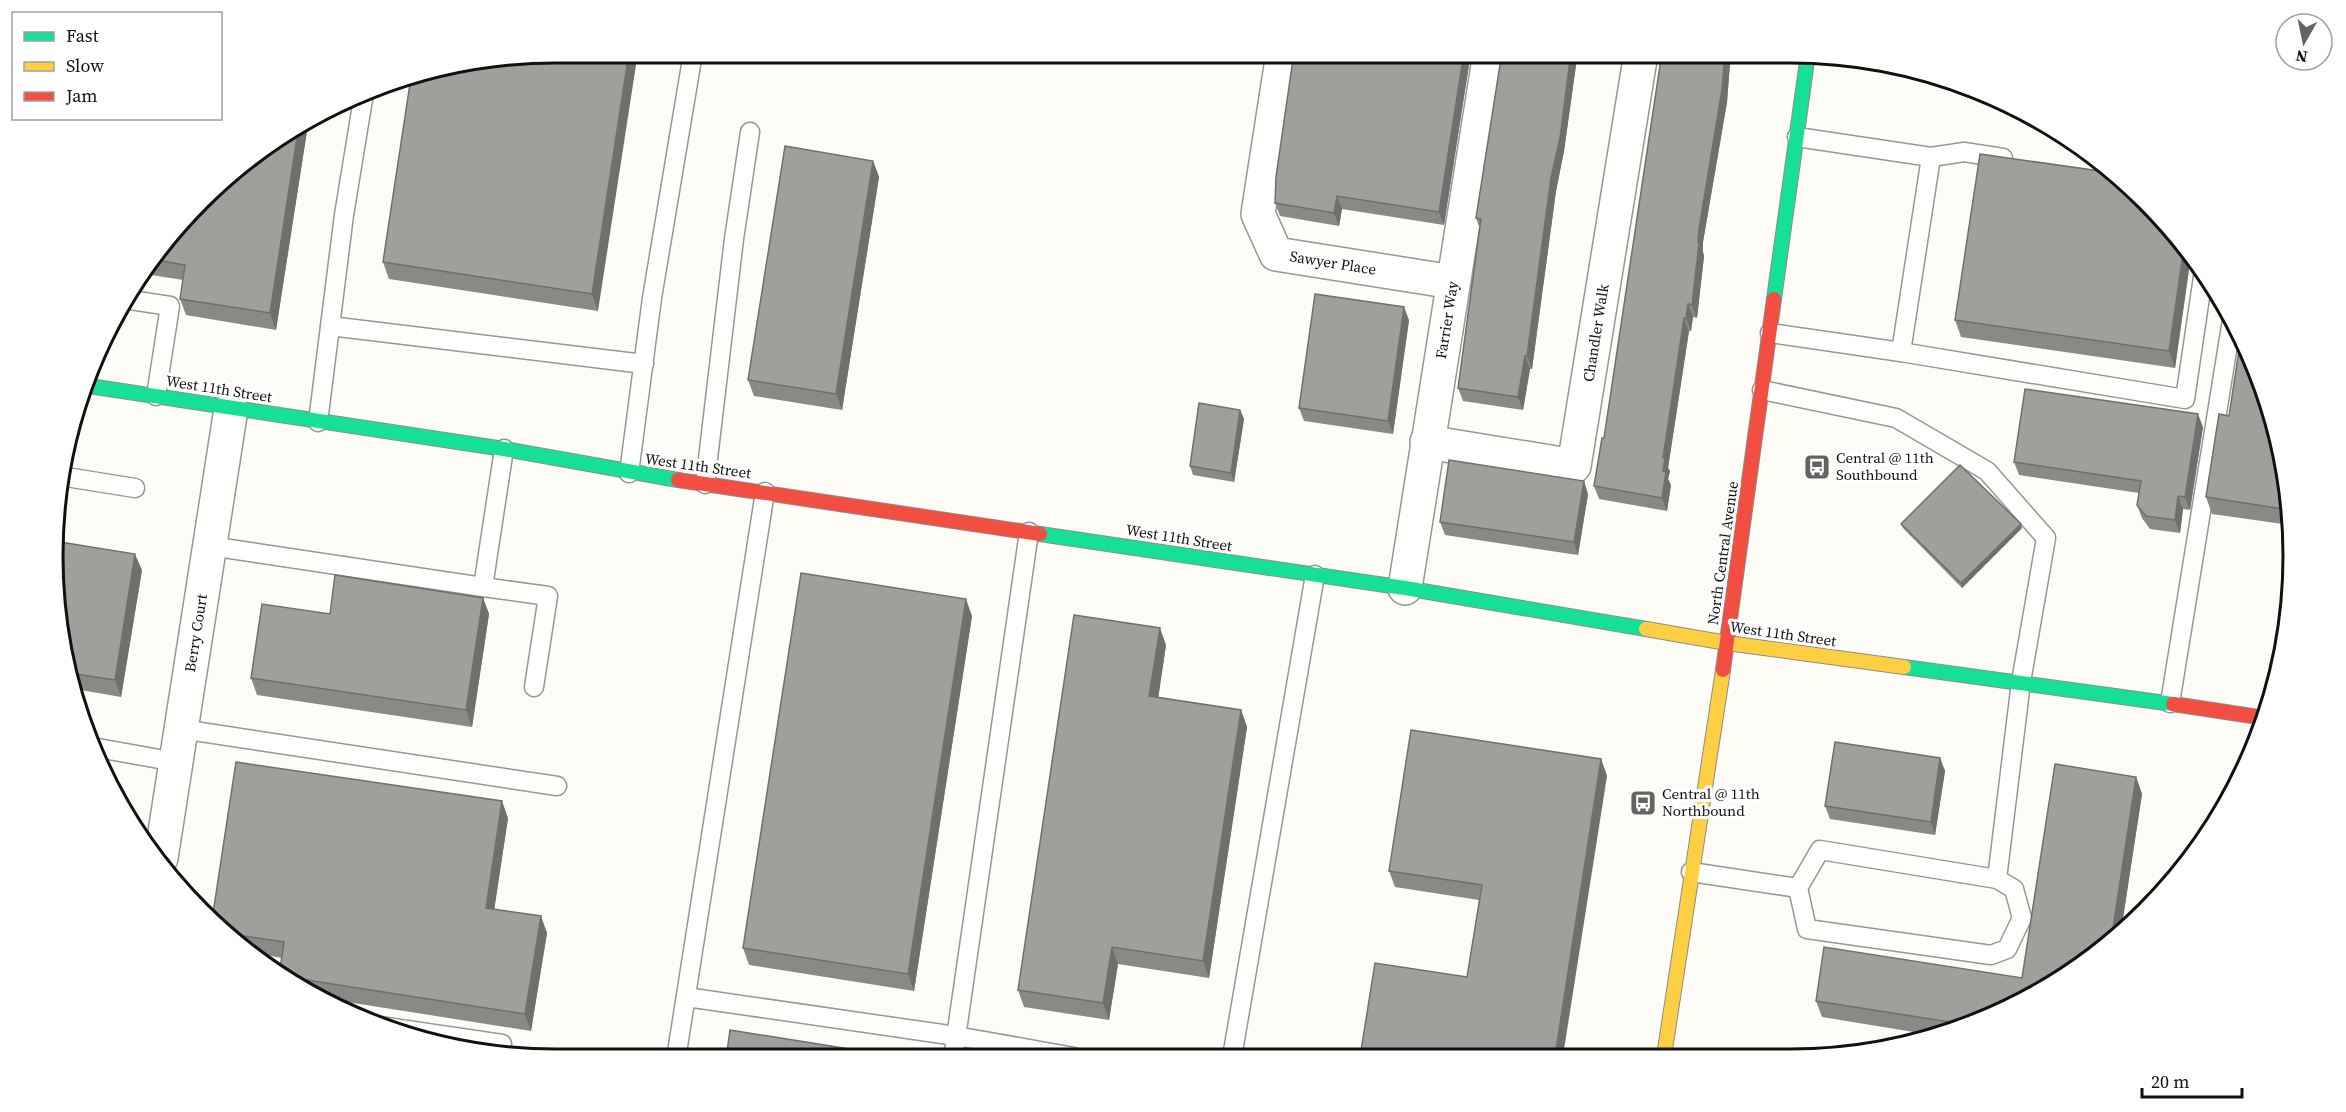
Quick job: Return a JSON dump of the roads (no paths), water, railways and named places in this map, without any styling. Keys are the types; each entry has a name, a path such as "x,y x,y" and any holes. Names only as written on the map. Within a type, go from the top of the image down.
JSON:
{"street":[{"name":"Sawyer Place","path":"1281,63 1258,214 1276,254 1453,282"},
{"name":"Farrier Way","path":"1405,588 1488,63"},
{"name":"Chandler Walk","path":"1427,442 1574,466 1639,63"},
{"name":"North Central Avenue","path":"1665,1049 1727,643 1807,64"},
{"name":"West 11th Street","path":"93,387 504,449 629,473 1405,588 1727,643 2021,682 2256,717"},
{"name":"Berry Court","path":"162,852 231,408"}],"lane":[{"path":"629,473 652,298 691,63"},
{"path":"318,422 344,215 362,103"},
{"path":"705,484 734,239 750,132"},
{"path":"1797,137 1931,158 1964,152 2022,161"},
{"path":"1901,352 1931,158"},
{"path":"1770,333 1901,352 2185,399 2202,285"},
{"path":"135,301 170,306 156,396"},
{"path":"330,326 644,364"},
{"path":"2170,703 2230,334"},
{"path":"1762,390 1896,418 1987,471 2046,538 2021,682 1997,879"},
{"path":"483,586 504,449"},
{"path":"69,477 135,488"},
{"path":"678,1049 765,492"},
{"path":"954,1049 1029,532"},
{"path":"210,546 548,596 534,687"},
{"path":"1233,1049 1315,575"},
{"path":"181,729 557,786"},
{"path":"103,749 176,762"},
{"path":"1821,850 1997,879 2014,889 2022,918 2007,950 1991,956 1807,929 1798,888 1821,850"},
{"path":"1691,872 1798,888"},
{"path":"686,997 956,1036 1029,1049"},
{"path":"439,1035 502,1044 502,1046"}],"place":[{"name":"Central @ 11th Southbound","path":"1817,467"},
{"name":"Central @ 11th Northbound","path":"1643,803"}]}
